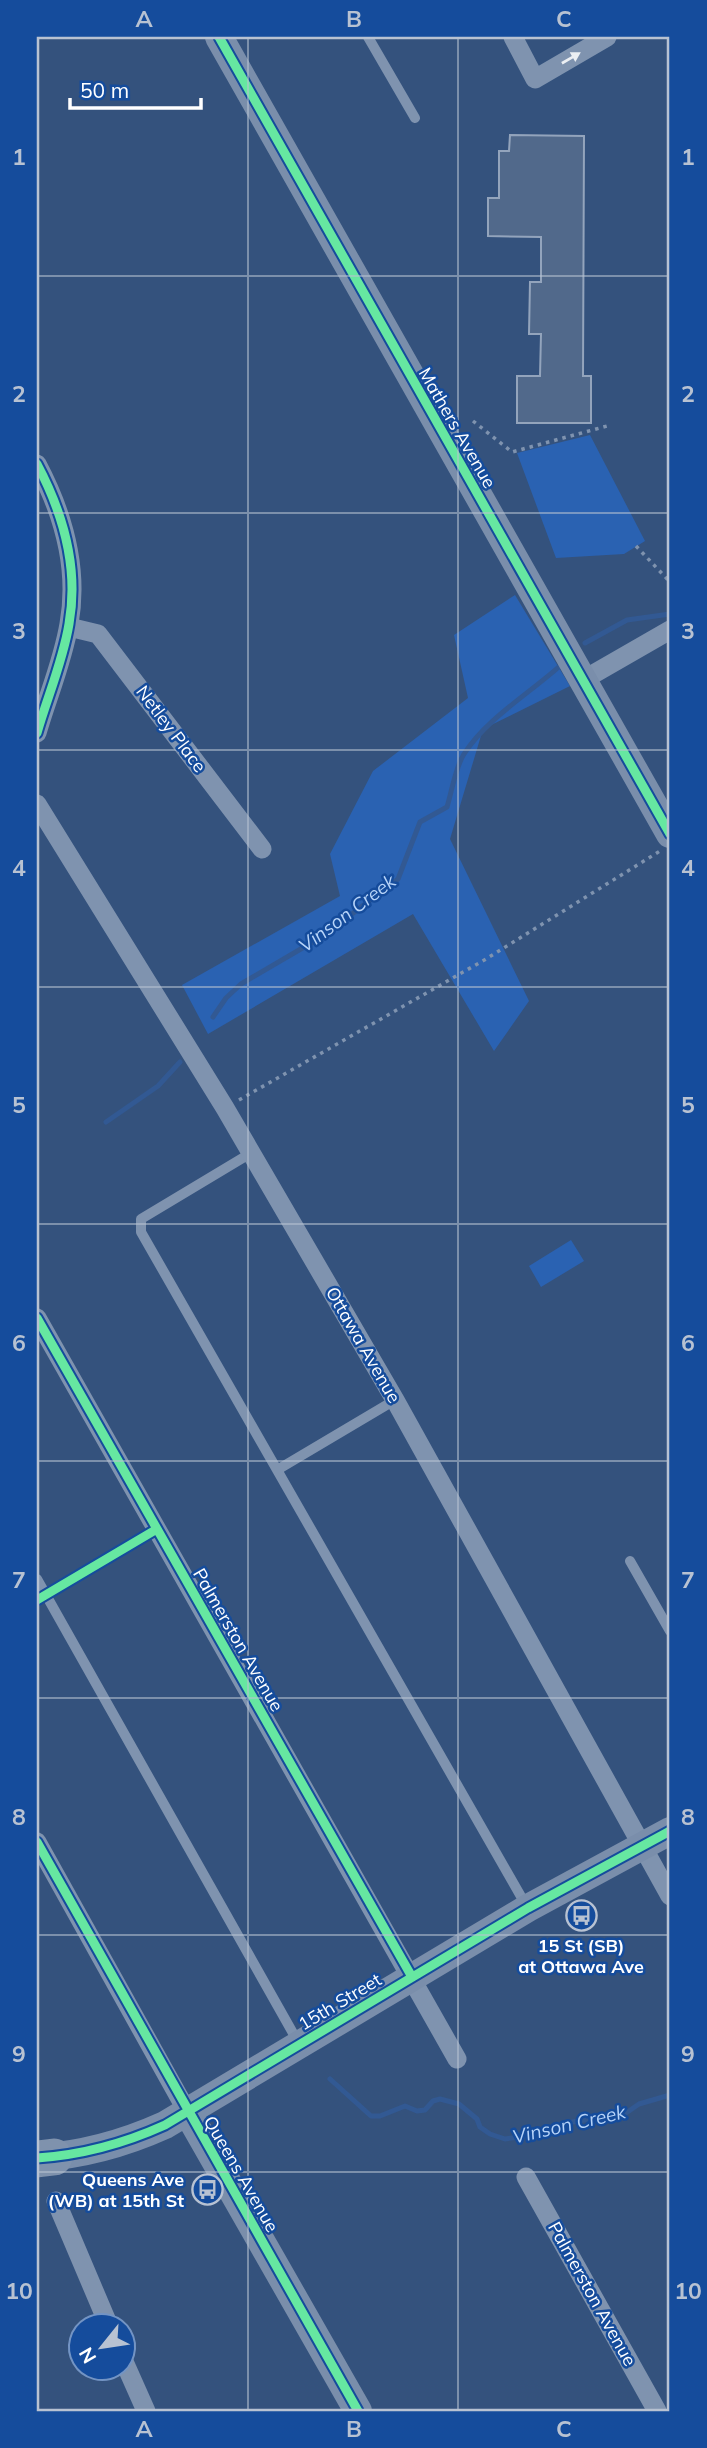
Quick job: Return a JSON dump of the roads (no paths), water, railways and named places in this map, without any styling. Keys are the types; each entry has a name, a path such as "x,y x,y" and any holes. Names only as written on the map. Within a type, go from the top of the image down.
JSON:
{"street":[{"name":"Mathers Avenue","path":"219,37 670,834"},
{"path":"513,37 535,79 607,37"},
{"path":"37,464 53,494 69,548 72,594 69,626 37,733"},
{"name":"Netley Place","path":"69,626 98,634 262,849"},
{"path":"583,680 670,630"},
{"name":"Ottawa Avenue","path":"37,804 225,1108 395,1400 670,1896"},
{"name":"Palmerston Avenue","path":"37,1318 457,2059"},
{"name":"15th Street","path":"41,2156 115,2145 188,2113 528,1908 670,1831"},
{"name":"Queens Avenue","path":"37,1842 358,2411"},
{"name":"Palmerston Avenue","path":"526,2177 657,2411"},
{"path":"55,2202 103,2312"},
{"path":"133,2382 146,2411"}],"lane":[{"path":"368,37 415,118"},
{"path":"251,1153 141,1219 141,1232 528,1908"},
{"path":"277,1470 395,1400"},
{"path":"41,1597 157,1529"},
{"path":"630,1561 670,1631"},
{"path":"37,1578 41,1597 299,2045"}],"waterway":[{"name":"Vinson Creek","path":"585,643 627,620 670,614"},
{"name":"Vinson Creek","path":"213,1017 226,998 241,984 323,936 398,879 420,822 447,807 458,766 473,741 496,718 561,665"},
{"name":"Vinson Creek","path":"106,1122 158,1086 180,1062"},
{"name":"Vinson Creek","path":"330,2079 371,2116 380,2116 405,2106 417,2111 425,2110 433,2101 440,2099 459,2104 477,2119 480,2127 505,2139 548,2133 567,2123 626,2113 639,2104 670,2095"}],"place":[{"name":"15 St (SB) at Ottawa Ave","path":"581,1916"},
{"name":"Queens Ave (WB) at 15th St","path":"207,2190"}]}
